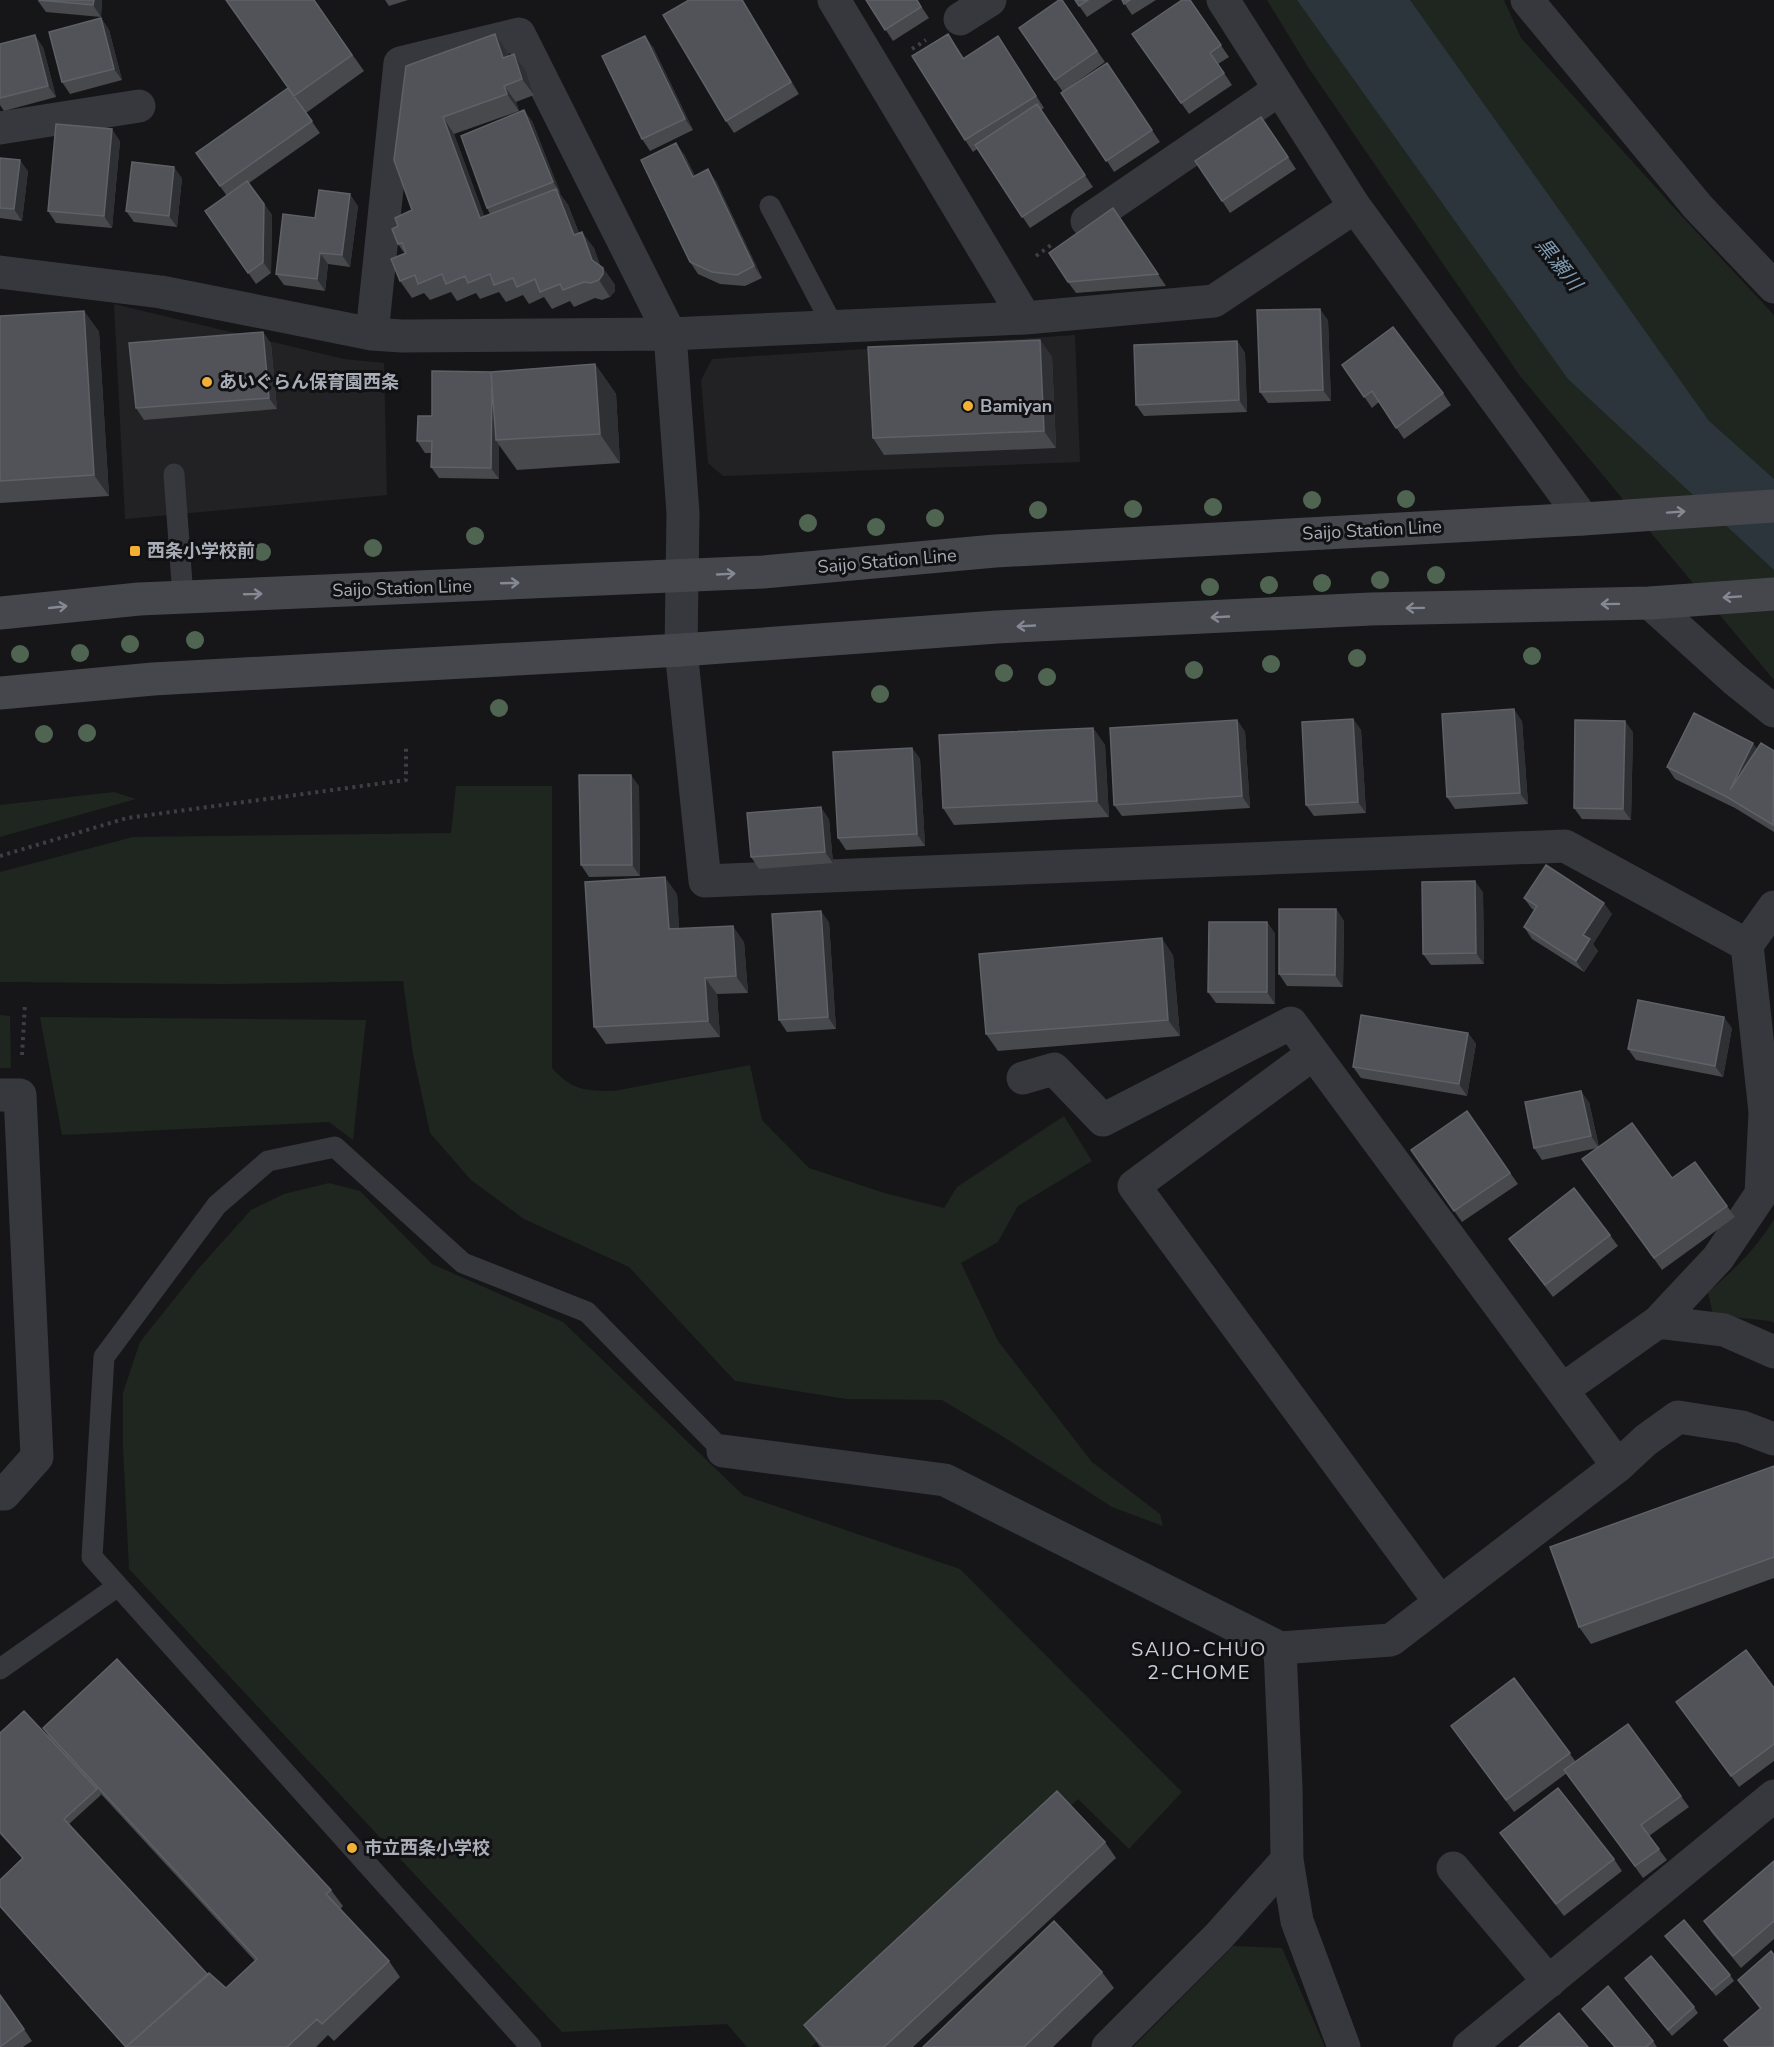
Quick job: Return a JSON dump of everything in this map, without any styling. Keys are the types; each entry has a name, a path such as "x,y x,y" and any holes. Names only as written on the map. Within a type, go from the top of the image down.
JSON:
{"main road":[{"name":"Saijo Station Line","path":"0,613 138,598 763,572 995,551 1583,519 1774,506"},
{"path":"0,693 153,679 681,650 1009,627 1371,609 1650,603 1774,594"}],"street":[{"path":"834,0 1025,318"},
{"path":"960,19 990,0"},
{"path":"1223,0 1355,207 1583,519"},
{"path":"1527,0 1698,207 1774,286"},
{"path":"372,334 400,63 519,34 670,334 683,513 681,650 705,881 1565,846 1747,945"},
{"path":"1088,221 1280,89"},
{"path":"0,128 140,106"},
{"path":"0,272 161,292 372,334 402,336 670,334 1025,318 1214,301 1355,207"},
{"path":"1650,603 1774,711"},
{"path":"1562,1390 1658,1322 1718,1258 1761,1194 1765,1112 1747,945 1774,907"},
{"path":"1023,1078 1054,1069 1103,1120 1290,1023 1450,1254 1562,1390 1618,1466"},
{"path":"1313,1054 1134,1186 1221,1294 1440,1602"},
{"path":"0,1494 4,1494 37,1457 10,1095"},
{"path":"1658,1322 1724,1330 1774,1352"},
{"path":"723,1451 945,1479 1280,1648 1391,1640 1618,1466 1646,1440 1678,1417 1742,1427 1774,1439"},
{"path":"1280,1648 1287,1860 1297,1921 1344,2047"},
{"path":"1469,2047 1774,1796"},
{"path":"1108,2047 1218,1937 1287,1860"},
{"path":"1453,1868 1550,1982"}],"lane":[{"path":"770,206 833,326"},
{"path":"174,474 183,597"},
{"path":"531,2047 92,1557 104,1357 217,1205 268,1161 336,1147 463,1263 587,1312 723,1451"},
{"path":"0,1669 118,1586"}],"path":[{"path":"877,70 960,19"},
{"path":"1002,279 1088,221"},
{"path":"0,856 127,818 406,780 406,746"},
{"path":"10,1095 25,1004"}],"shaded area":[{"path":"1267,0 1504,0 1521,38 1774,315 1774,680 1520,376 1308,67"},
{"path":"114,304 344,359 384,363 387,495 125,519"},
{"path":"1075,335 1080,462 723,476 708,463 701,380 712,359"},
{"path":"456,786 552,786 552,1068 572,1085 586,1090 614,1091 750,1065 762,1120 809,1168 884,1193 944,1208 957,1187 1064,1116 1092,1161 1018,1206 998,1242 961,1263 998,1341 1092,1462 1160,1514 1163,1526 1112,1507 942,1400 846,1399 735,1381 629,1267 524,1219 471,1180 430,1133 413,1054 403,981 224,984 0,982 0,872 133,837 451,833"},
{"path":"114,792 136,799 0,837 0,805"},
{"path":"0,1015 10,1016 11,1068 0,1068"},
{"path":"40,1017 366,1020 353,1140 329,1122 62,1135"},
{"path":"329,1183 360,1191 432,1264 563,1322 743,1495 960,1569 1182,1792 1129,1849 1078,1799 811,2047 747,2047 727,2024 562,2032 129,1569 123,1447 123,1393 140,1342 199,1268 251,1210 284,1194"},
{"path":"1774,1219 1774,1323 1713,1315 1708,1292 1744,1259"},
{"path":"1233,1946 1282,1948 1325,2047 1133,2047"}],"water":[{"name":"黒瀬川","path":"1297,0 1410,0 1709,421 1774,479 1774,570 1568,379"}],"building":[{"path":"38,0 94,0 93,5"},
{"path":"226,0 314,0 352,55 294,96"},
{"path":"689,0 742,0 791,82 726,121 663,15"},
{"path":"866,0 917,0 921,7 885,30"},
{"path":"1062,0 1097,51 1055,80 1019,28"},
{"path":"1075,0 1088,0 1079,6"},
{"path":"1182,0 1190,0 1221,45 1210,53 1224,73 1181,103 1132,34"},
{"path":"101,18 114,69 62,82 49,32"},
{"path":"495,34 503,58 514,54 522,79 504,86 507,94 443,117 480,218 556,189 574,235 582,232 592,260 603,268 603,274 599,280 591,283 584,282 563,290 560,284 540,292 535,279 517,287 513,278 494,285 490,274 468,283 465,276 446,284 442,274 418,284 415,275 400,281 391,259 406,253 402,243 398,244 392,229 398,226 395,218 412,210 394,160 406,66"},
{"path":"948,34 963,59 998,36 1036,96 965,140 912,56"},
{"path":"35,35 48,86 0,98 0,44"},
{"path":"645,36 685,119 642,139 602,56"},
{"path":"1107,63 1152,130 1106,161 1061,93"},
{"path":"288,88 312,121 220,186 196,153"},
{"path":"1037,104 1085,175 1022,217 975,145"},
{"path":"524,110 553,182 487,208 461,136"},
{"path":"1261,117 1288,157 1222,201 1195,161"},
{"path":"56,124 112,129 104,216 48,211"},
{"path":"676,143 693,177 708,169 754,266 737,275 712,272 690,262 641,160"},
{"path":"0,158 20,160 14,209 0,208"},
{"path":"132,162 174,167 169,216 126,211"},
{"path":"247,181 264,204 263,262 248,273 205,211"},
{"path":"319,190 350,194 342,255 320,253 317,279 276,274 283,214 315,218"},
{"path":"1113,208 1158,274 1068,282 1049,253"},
{"path":"1320,309 1323,390 1260,392 1257,310"},
{"path":"84,311 94,475 0,481 0,316"},
{"path":"1393,327 1443,393 1396,428 1372,391 1364,397 1342,365"},
{"name":"あいぐらん保育園西条","path":"263,332 269,398 136,408 129,343"},
{"name":"Bamiyan","path":"1040,340 1044,431 873,438 868,347"},
{"path":"1237,341 1239,400 1136,405 1134,345"},
{"path":"595,364 600,434 496,440 491,372"},
{"path":"432,371 491,372 491,468 431,467 432,441 417,441 418,416 432,416"},
{"path":"1514,709 1520,793 1447,797 1442,714"},
{"path":"1694,713 1753,743 1730,790 1761,743 1774,751 1773,825 1727,797 1667,767"},
{"path":"1353,719 1358,802 1306,805 1302,722"},
{"path":"1237,720 1242,796 1114,805 1110,728"},
{"path":"1575,720 1625,721 1623,809 1574,808"},
{"path":"1093,728 1097,801 943,808 939,735"},
{"path":"912,748 917,834 838,838 833,752"},
{"path":"579,775 631,775 632,865 581,865"},
{"path":"821,807 825,852 751,857 747,813"},
{"path":"1546,865 1604,903 1583,935 1590,939 1576,961 1524,927 1537,906 1524,898"},
{"path":"665,877 669,929 733,926 736,976 705,978 708,1021 594,1027 585,882"},
{"path":"1475,881 1476,953 1423,954 1422,882"},
{"path":"1279,909 1336,909 1335,975 1279,974"},
{"path":"821,911 828,1017 779,1020 772,914"},
{"path":"1209,922 1267,922 1267,992 1208,992"},
{"path":"1162,938 1168,1020 986,1034 979,954"},
{"path":"1638,1000 1724,1017 1715,1066 1628,1049"},
{"path":"1361,1015 1468,1033 1459,1084 1353,1067"},
{"path":"1581,1091 1591,1136 1534,1148 1525,1102"},
{"path":"1467,1111 1510,1173 1454,1211 1411,1150"},
{"path":"1632,1123 1672,1178 1695,1162 1727,1206 1654,1258 1582,1159"},
{"path":"1574,1188 1610,1235 1545,1285 1509,1239"},
{"path":"1774,1466 1774,1557 1579,1627 1550,1547"},
{"path":"1746,1650 1774,1688 1774,1744 1731,1776 1676,1702"},
{"path":"117,1659 331,1890 326,1894 389,1961 322,2024 317,2019 287,2047 127,2046 209,1973 226,1988 257,1959 43,1728"},
{"path":"1514,1678 1570,1753 1506,1800 1451,1726"},
{"path":"24,1711 97,1789 64,1819 208,1975 128,2047 126,2047 0,1906 0,1880 23,1858 0,1832 0,1733"},
{"path":"1628,1724 1681,1796 1641,1825 1659,1849 1635,1866 1564,1770"},
{"path":"1558,1788 1614,1859 1556,1904 1500,1833"},
{"path":"1057,1791 1105,1842 884,2047 824,2047 804,2025"},
{"path":"1774,1861 1774,1921 1733,1956 1704,1921"},
{"path":"1684,1920 1730,1975 1712,1990 1665,1936"},
{"path":"1054,1921 1102,1972 1024,2047 923,2047"},
{"path":"1771,1951 1774,1955 1774,2047 1730,2047 1724,2040 1761,2008 1738,1980"},
{"path":"1651,1956 1694,2007 1668,2030 1625,1978"},
{"path":"1608,1986 1653,2041 1646,2047 1615,2047 1582,2009"},
{"path":"0,1995 24,2029 0,2047"},
{"path":"1559,2013 1588,2047 1519,2047"}],"place":[{"name":"あいぐらん保育園西条","path":"207,382"},
{"name":"Bamiyan","path":"968,406"},
{"name":"西条小学校前","path":"135,551"},
{"name":"市立西条小学校","path":"352,1848"}],"district":[{"name":"SAIJO-CHUO 2-CHOME","path":"1199,1660"}]}
